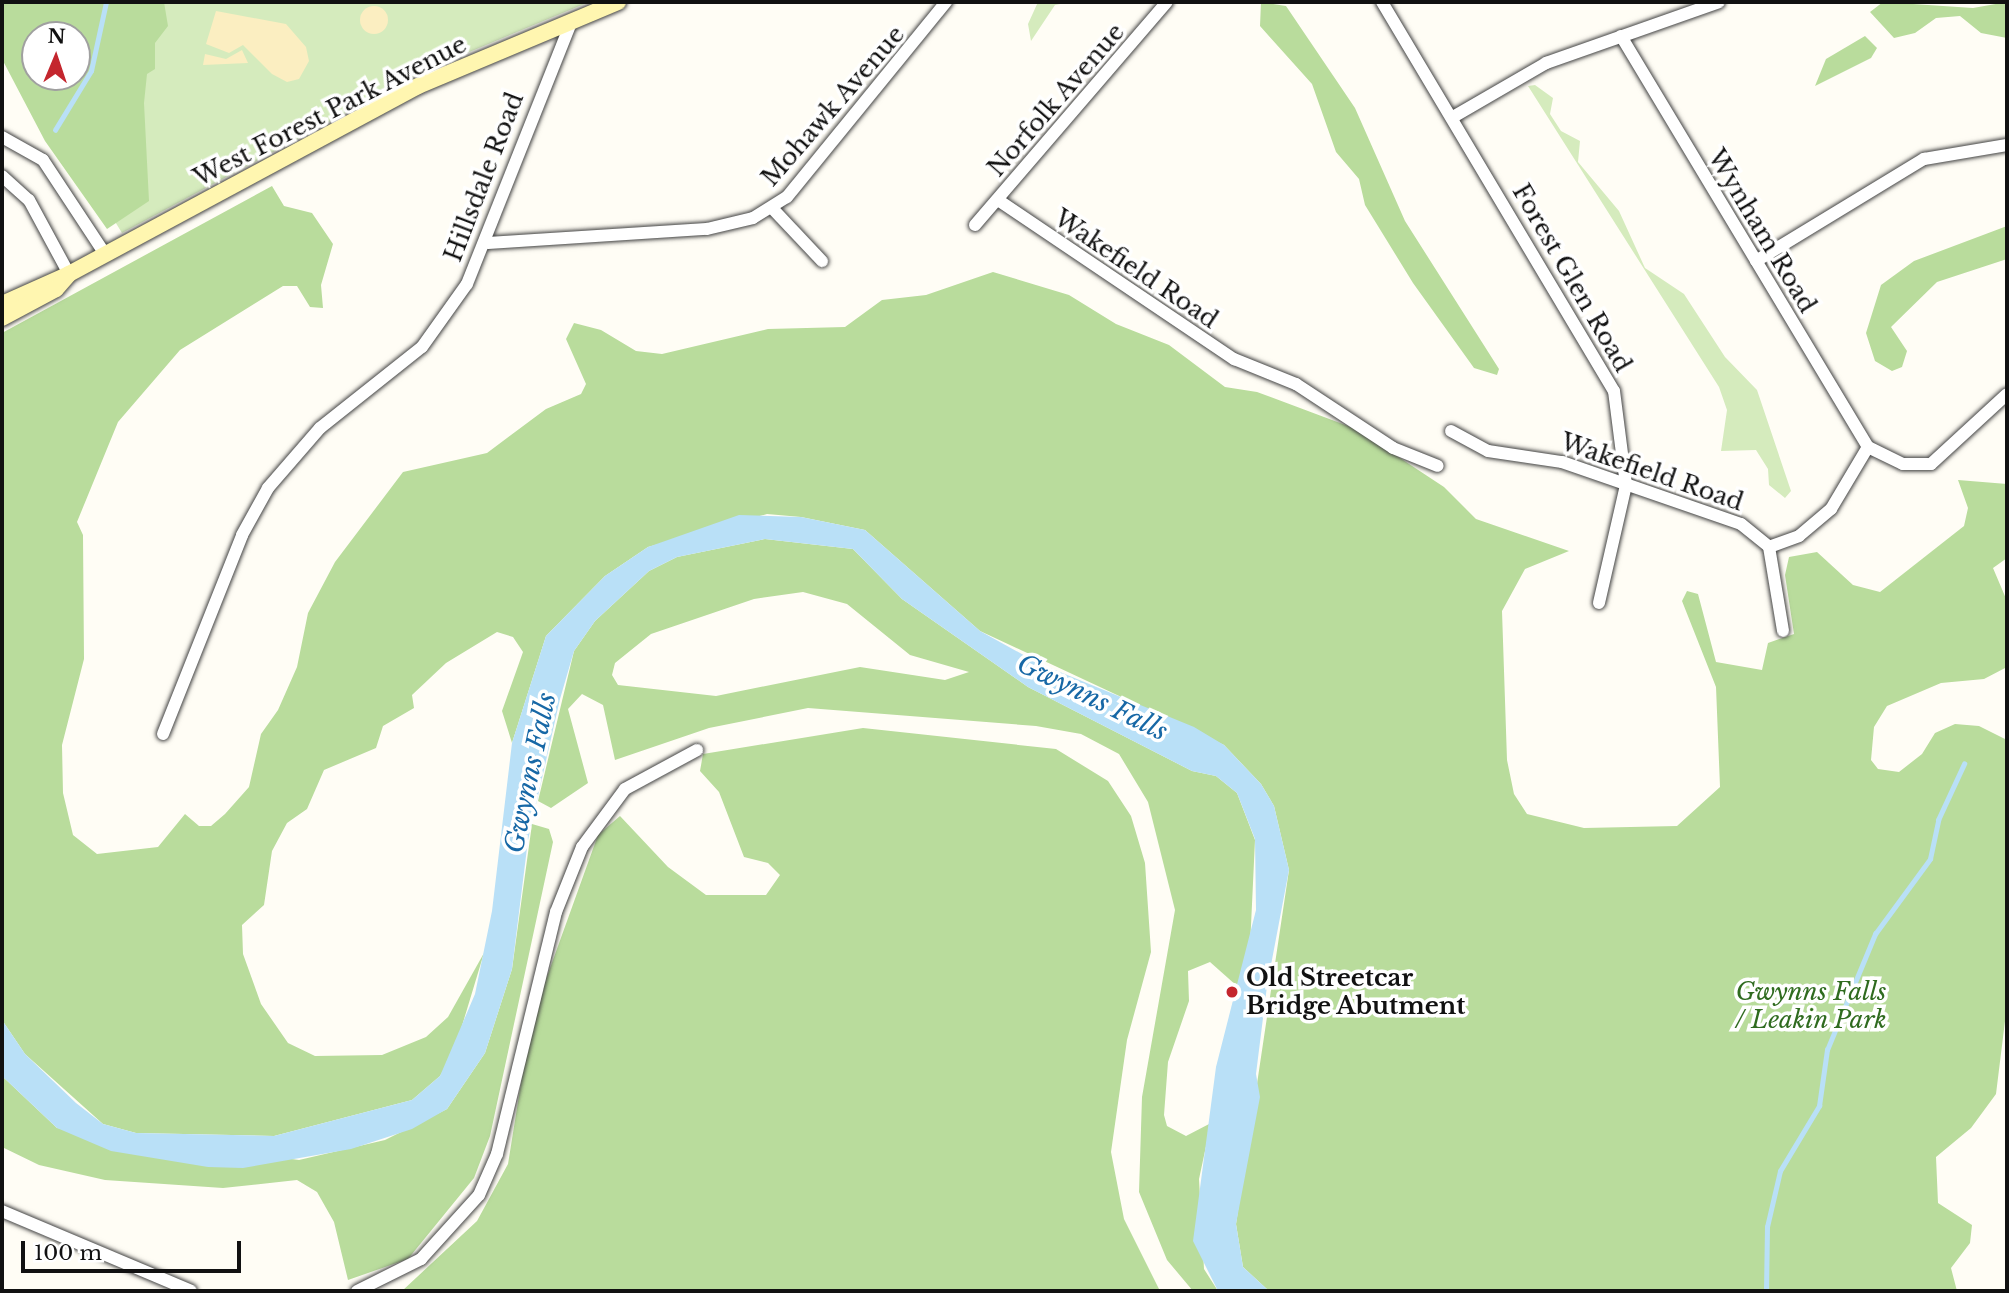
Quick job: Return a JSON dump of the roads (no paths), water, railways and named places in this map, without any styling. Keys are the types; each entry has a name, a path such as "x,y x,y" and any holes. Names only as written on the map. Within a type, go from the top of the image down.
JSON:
{"main road":[{"name":"Hillsdale Road","path":"570,22 583,2"},
{"name":"West Forest Park Avenue","path":"2,304 69,274 408,91 618,2"},
{"name":"West Forest Park Avenue","path":"2,318 56,289 69,274"}],"street":[{"name":"Mohawk Avenue","path":"488,243 707,229 772,208 946,2"},
{"name":"Norfolk Avenue","path":"975,225 1167,2"},
{"name":"Forest Glen Road","path":"1382,2 1602,364 1622,421 1626,485 1599,603"},
{"path":"1453,117 1546,63 1719,2"},
{"name":"Hillsdale Road","path":"163,734 242,535 268,488 311,436 422,347 488,243 570,22"},
{"name":"Wynham Road","path":"1621,36 1867,447"},
{"path":"2,137 43,160 105,254"},
{"path":"1756,261 1924,159 2007,145"},
{"path":"2,176 29,200 69,274"},
{"name":"Wakefield Road","path":"998,200 1234,359 1296,384 1393,448 1437,466"},
{"path":"772,208 822,261"},
{"path":"1783,631 1769,547 1799,536 1831,509 1867,447 1903,464 1931,464 2007,394"},
{"name":"Wakefield Road","path":"1451,431 1489,451 1546,457 1741,524 1769,547"},
{"path":"357,1291 421,1259 479,1195 497,1154 526,1024 556,912 589,831 625,789 697,750"},
{"path":"2,1211 191,1291"}],"water":[{"name":"Gwynns Falls","path":"739,515 801,517 865,530 980,631 1038,663 1194,727 1224,745 1261,784 1274,806 1289,870 1267,986 1256,1074 1260,1097 1236,1224 1243,1267 1269,1291 1218,1291 1193,1241 1216,1067 1256,910 1255,839 1237,793 1216,776 1192,771 1028,687 902,599 853,549 765,539 677,557 649,571 595,621 574,651 560,699 528,840 512,969 485,1053 447,1109 412,1129 351,1149 243,1168 208,1167 111,1151 57,1128 2,1076 2,1020 25,1054 76,1103 103,1124 136,1133 274,1136 412,1100 440,1076 475,994 492,911 512,743 546,636 605,576 648,547"}],"waterway":[{"path":"55,130 91,71 106,2"},
{"path":"1766,1291 1767,1227 1780,1171 1819,1106 1827,1050 1875,934 1930,859 1938,820 1964,764"}],"place":[{"name":"Old Streetcar Bridge Abutment","path":"1232,992"}],"park label":[{"name":"Gwynns Falls / Leakin Park","path":"1811,1006"}]}
